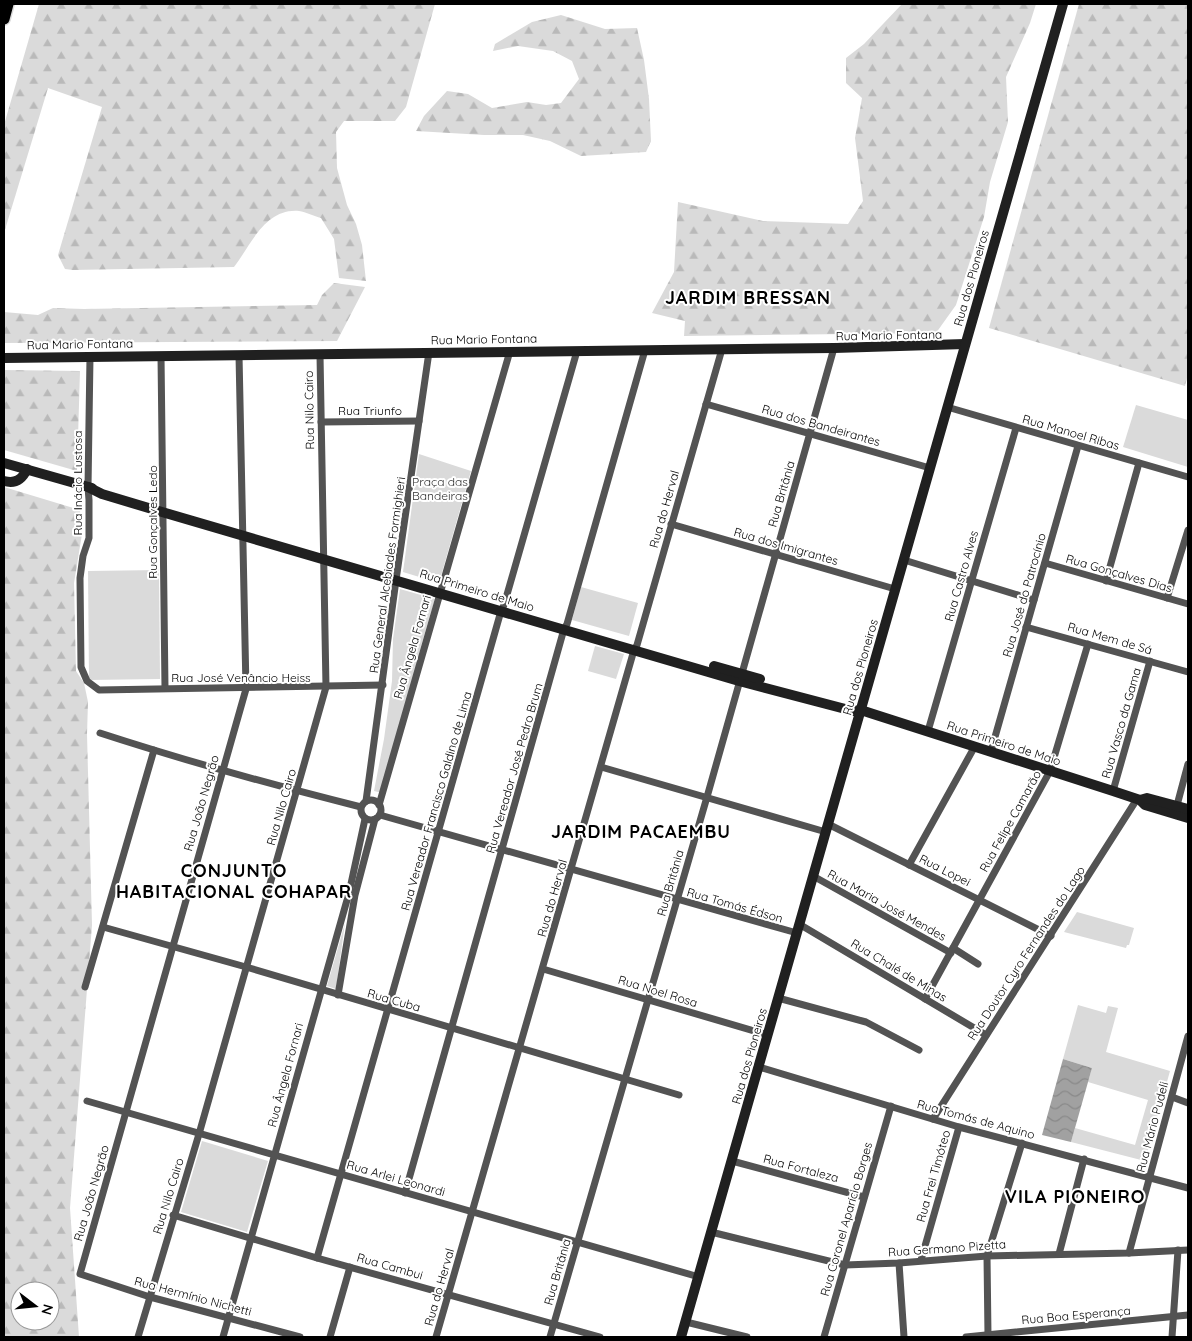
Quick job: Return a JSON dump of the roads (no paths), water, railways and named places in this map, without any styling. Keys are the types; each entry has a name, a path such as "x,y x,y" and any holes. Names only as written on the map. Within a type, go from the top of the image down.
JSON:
{"main road":[{"path":"4,19 8,4"},
{"name":"Rua dos Pioneiros","path":"681,1337 1063,4"},
{"name":"Rua Mario Fontana","path":"4,358 834,348 965,344"},
{"name":"Rua Primeiro de Maio","path":"4,463 88,487 102,494 441,589 854,711 861,710 1138,799 1145,805 1188,809"},
{"path":"4,481 18,481 24,476 26,469"},
{"name":"Rua Primeiro de Maio","path":"1175,809 1188,818"}],"street":[{"name":"Rua Britânia","path":"550,1337 707,798 834,348"},
{"name":"Rua do Herval","path":"436,1337 722,349"},
{"name":"Rua Vereador Francisco Galdino de Lima","path":"317,1258 577,350"},
{"name":"Rua Vereador José Pedro Brum","path":"405,1193 645,350"},
{"name":"Rua Ângela Fornari","path":"379,805 510,351"},
{"name":"Rua General Alcebiades Formighieri","path":"364,804 383,685 429,352"},
{"name":"Rua João Negrão","path":"80,1274 171,947 246,688 239,355"},
{"name":"Rua Nilo Cairo","path":"138,1337 173,1215 199,1134 326,687 320,355"},
{"name":"Rua Gonçalves Ledo","path":"161,356 165,688"},
{"name":"Rua Inácio Lustosa","path":"90,357 89,538 83,556 80,578 81,667 87,680 99,690"},
{"name":"Rua dos Bandeirantes","path":"706,404 930,468"},
{"name":"Rua Manoel Ribas","path":"947,407 1188,477"},
{"name":"Rua Triunfo","path":"321,422 419,421"},
{"name":"Rua Castro Alves","path":"928,731 1016,428"},
{"name":"Rua José do Patrocínio","path":"991,751 1078,446"},
{"path":"1106,581 1139,463"},
{"name":"Rua dos Imigrantes","path":"671,524 895,589"},
{"path":"1168,598 1188,530"},
{"path":"904,560 1034,600"},
{"name":"Rua Gonçalves Dias","path":"1044,563 1188,604"},
{"name":"Rua Mem de Sá","path":"1026,626 1188,672"},
{"name":"Rua Felipe Camarão","path":"925,999 1050,771 1088,644"},
{"name":"Rua Vasco da Gama","path":"1113,791 1150,661"},
{"name":"Rua José Venâncio Heiss","path":"99,690 383,685"},
{"path":"100,733 297,791 364,804 375,801 379,805 377,817 365,819 361,814 364,804"},
{"path":"909,865 975,746"},
{"path":"85,987 154,750"},
{"path":"1175,809 1188,764"},
{"name":"Rua Lopei","path":"601,767 707,798 827,828 909,865 1051,936"},
{"name":"Rua Doutor Cyro Fernandes do Lago","path":"933,1119 1138,799"},
{"name":"Rua Ângela Fornari","path":"224,1337 321,989 377,817"},
{"name":"Rua Tomás Édson","path":"377,817 677,900 798,929"},
{"name":"Rua Ângela Fornari","path":"338,995 365,819"},
{"name":"Rua Maria José Mendes","path":"813,876 978,964"},
{"name":"Rua Cuba","path":"103,927 246,967 679,1095"},
{"name":"Rua Chalé de Minas","path":"798,929 986,1035"},
{"name":"Rua Noel Rosa","path":"543,968 768,1035"},
{"path":"778,998 866,1022 920,1050"},
{"name":"Rua Mário Pudeli","path":"1129,1253 1188,1036"},
{"name":"Rua Tomás de Aquino","path":"758,1067 959,1127 1188,1188"},
{"path":"1172,1097 1188,1102"},
{"name":"Rua Arlei Leonardi","path":"87,1101 699,1276"},
{"name":"Rua Coronel Aparício Borges","path":"824,1337 890,1106"},
{"name":"Rua Frei Timóteo","path":"921,1260 959,1127"},
{"path":"988,1335 986,1256 1022,1143"},
{"path":"1059,1254 1084,1159"},
{"name":"Rua Fortaleza","path":"732,1161 864,1197"},
{"name":"Rua Cambui","path":"173,1215 317,1258 600,1337"},
{"name":"Rua Germano Pizetta","path":"711,1232 845,1265 986,1256 1188,1250"},
{"path":"1172,1337 1178,1250"},
{"path":"899,1263 904,1337"},
{"path":"330,1337 350,1267"},
{"name":"Rua Hermínio Nichetti","path":"80,1274 150,1297 300,1337"},
{"name":"Rua Boa Esperança","path":"966,1337 1007,1335 1188,1315"},
{"path":"686,1322 747,1337"}],"water":[{"path":"1063,1059 1092,1068 1071,1142 1042,1135"}],"district":[{"name":"JARDIM BRESSAN","path":"748,297"},
{"name":"JARDIM PACAEMBU","path":"641,831"},
{"name":"CONJUNTO HABITACIONAL COHAPAR","path":"234,880"},
{"name":"VILA PIONEIRO","path":"1075,1196"}],"park label":[{"name":"Praça das Bandeiras","path":"440,488"}]}
